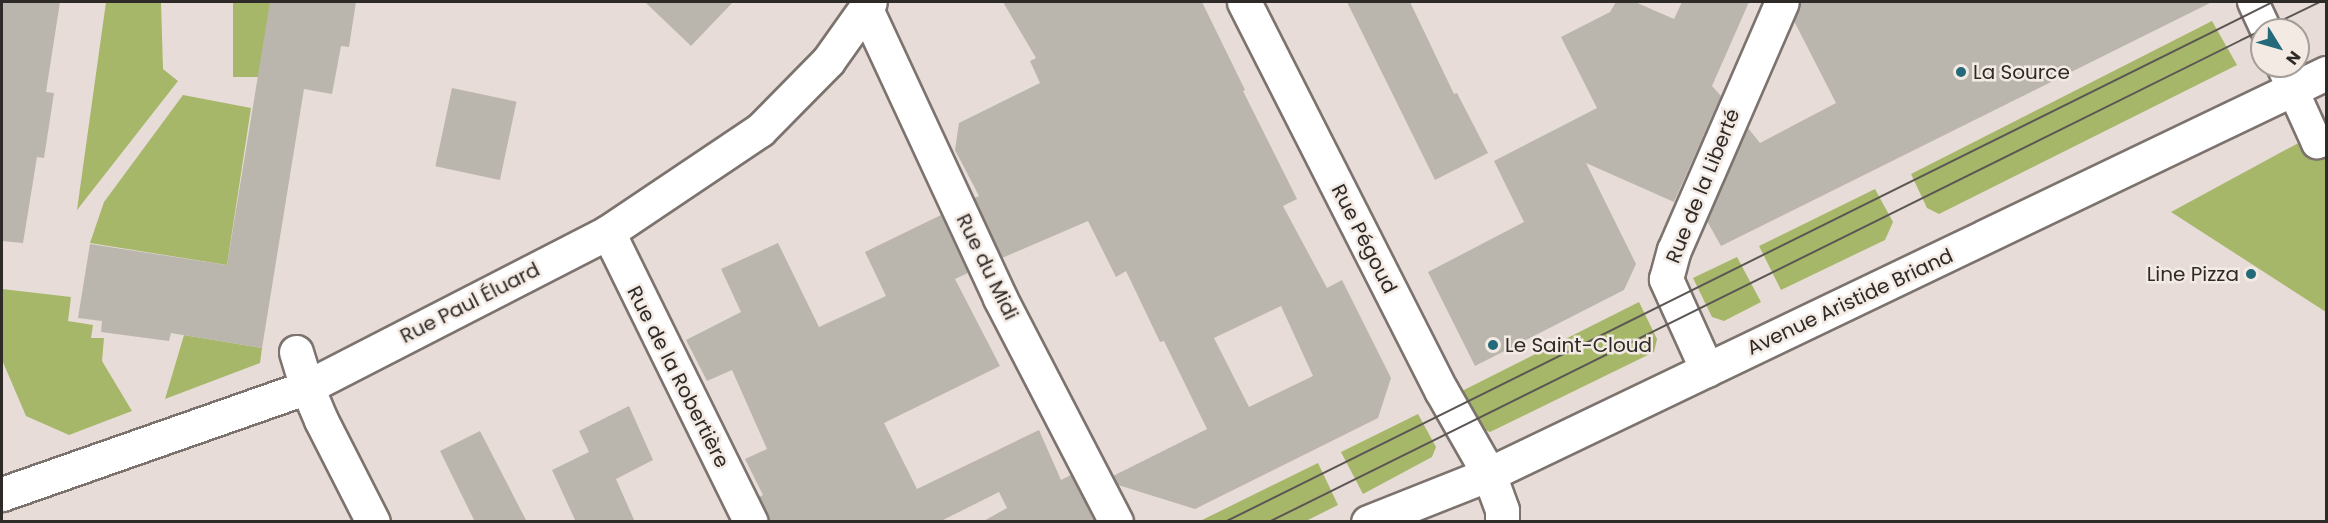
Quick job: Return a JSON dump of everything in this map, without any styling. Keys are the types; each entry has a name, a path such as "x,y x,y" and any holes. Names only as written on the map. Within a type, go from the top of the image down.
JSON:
{"street":[{"name":"Rue Pégoud","path":"1244,2 1441,390 1489,474"},
{"name":"Rue de la Liberté","path":"1707,370 1666,279 1674,250 1782,2"},
{"path":"2253,2 2260,18"},
{"name":"Rue Paul Éluard","path":"2,494 307,387 608,232 760,130 828,61 868,5"},
{"name":"Rue du Midi","path":"868,5 1000,298 1116,522"},
{"name":"Avenue Aristide Briand","path":"2310,75 2326,73"},
{"name":"Avenue Aristide Briand","path":"1368,522 1489,474 2239,117 2286,78"},
{"path":"2287,78 2317,143 2326,140"},
{"name":"Rue de la Robertière","path":"608,232 751,522"},
{"path":"296,352 307,387 373,522"},
{"path":"1489,474 1502,510 1502,522"},
{"path":"2,501 10,522"}],"green space":[{"path":"106,2 161,2 163,69 178,81 77,210"},
{"path":"233,2 270,2 270,77 233,77"},
{"path":"2212,21 2237,65 1939,214 1927,208 1911,174"},
{"path":"183,95 251,108 227,265 90,243 104,202"},
{"path":"2326,128 2326,312 2171,212"},
{"path":"1875,189 1893,222 1885,240 1781,290 1759,246"},
{"path":"1737,257 1761,302 1724,321 1712,317 1693,278"},
{"path":"2,289 71,297 68,321 93,325 91,338 104,338 102,361 132,411 69,435 26,416 2,360"},
{"path":"1639,302 1657,339 1654,352 1490,432 1478,427 1460,392"},
{"path":"184,335 262,348 260,363 165,399"},
{"path":"1418,414 1436,447 1432,457 1363,494 1341,452"},
{"path":"1318,463 1338,505 1306,521 1200,521"}],"building":[{"path":"2,2 60,2 46,92 54,93 44,158 37,157 23,243 2,241"},
{"path":"270,2 356,2 349,47 341,46 332,94 304,89 262,348 171,333 169,341 101,332 102,321 78,318 90,244 227,265"},
{"path":"645,2 733,2 691,46"},
{"path":"1003,2 1202,2 1297,199 1283,206 1327,288 1342,280 1391,378 1378,418 1195,509 1118,485 1113,476 1207,429 1164,341 1160,342 1126,271 1116,277 1088,221 1002,258 974,198 979,196 955,150 959,123 1040,83 1030,61 1036,58","holes":["1281,306 1313,376 1249,407 1214,338"]},
{"path":"1347,2 1410,2 1454,94 1457,93 1488,153 1435,180"},
{"path":"1616,2 1635,2 1674,19 1682,2 1749,2 1712,86 1721,96 1674,202 1586,163 1636,264 1624,290 1475,366 1428,272 1524,222 1494,161 1597,108 1561,37 1610,12"},
{"name":"La Source","path":"1800,2 2212,2 1721,246 1707,221 1748,128 1760,143 1836,103 1794,21"},
{"path":"452,88 517,102 500,180 435,166"},
{"path":"941,215 968,273 955,279 1000,366 884,423 917,489 1039,430 1061,480 1071,475 1095,522 982,522 1007,508 999,492 939,522 769,522 759,497 763,495 745,459 767,449 732,370 707,381 686,340 741,312 721,269 778,243 819,327 886,296 865,252"},
{"path":"629,406 653,460 616,479 635,522 576,522 552,470 589,452 579,431"},
{"path":"480,431 527,522 475,522 440,451"}],"tram line":[{"path":"1225,522 2273,2"},
{"path":"2287,18 2320,2"},
{"path":"1269,522 2250,36"}],"place":[{"name":"La Source","path":"1961,72"},
{"name":"Line Pizza","path":"2251,274"},
{"name":"Le Saint-Cloud","path":"1493,345"}]}
